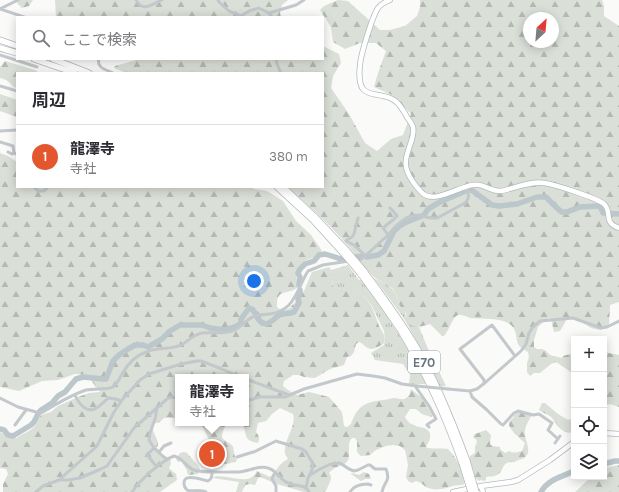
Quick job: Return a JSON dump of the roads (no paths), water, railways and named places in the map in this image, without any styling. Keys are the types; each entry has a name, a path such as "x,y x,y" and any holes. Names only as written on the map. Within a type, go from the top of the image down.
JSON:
{"highway":[{"path":"0,41 16,47"},
{"path":"0,48 16,54"},
{"path":"0,51 16,54"},
{"path":"35,60 44,62"},
{"path":"37,60 72,72"},
{"path":"56,60 86,72"},
{"name":"E70","path":"278,188 335,237 390,306 421,355 447,408 476,492"},
{"name":"E70","path":"285,188 314,218"},
{"name":"E70","path":"465,462 471,492"}],"street":[{"path":"0,9 18,0"},
{"path":"136,0 138,4 143,7 150,6 162,0"},
{"path":"218,0 218,2 228,11 241,16 259,8 269,13 271,16"},
{"path":"269,13 296,5 304,0"},
{"path":"390,0 380,6 375,14 360,60 361,86 368,92 394,100 401,107 412,125 413,133 406,166 407,171 421,192 427,196 434,197 466,186 479,184 501,191 532,183 544,183 558,186 600,201 606,206 613,226 619,228"},
{"path":"0,9 21,16"},
{"path":"0,55 37,67"},
{"path":"99,60 99,66 112,72"},
{"path":"276,60 281,72"},
{"path":"0,86 16,91"},
{"path":"0,131 16,130"},
{"path":"0,142 13,146 16,153 12,154 8,152"},
{"path":"0,398 10,404 40,414 87,390 115,386 126,367 143,353 176,346 184,343 191,337 202,333 226,332 234,330 257,315 276,313 284,309 292,301 308,271 332,263 360,260 366,256 400,222 416,215 437,218 465,203 469,196 466,186"},
{"path":"35,188 38,191 44,191 47,188"},
{"path":"388,235 383,228 397,216 390,208"},
{"path":"358,218 354,234 346,241 354,245 366,256"},
{"path":"249,399 260,397 285,397 357,374 385,378 402,384 470,391 477,389 484,384 521,351 526,344 533,327 540,321 573,318 601,328 607,327 619,321"},
{"path":"484,384 484,380 460,349 492,325 515,356"},
{"path":"59,480 97,446 121,401 140,380 149,374 193,361 201,361 233,374"},
{"path":"249,380 289,395"},
{"path":"416,386 436,419 428,424 429,427"},
{"path":"470,391 472,398 503,425 514,413 518,411 533,415 539,414 552,423 548,430 559,437 555,442"},
{"path":"75,395 81,406 89,410 99,407 108,398 121,401"},
{"path":"36,492 43,486 59,480 80,478 107,466 134,428 169,397 175,398"},
{"path":"156,408 155,419 149,440 154,448 167,460"},
{"path":"15,425 26,410"},
{"path":"607,433 619,434"},
{"path":"237,457 254,452 276,442 302,449 306,452 312,462 313,467 306,488"},
{"path":"158,452 164,446 171,443"},
{"path":"453,492 518,480 550,460 571,444"},
{"path":"154,448 147,455 157,467"},
{"path":"132,492 143,478 172,456 182,459 190,468 199,472 241,472 265,467 275,472 289,484 306,488 309,492"},
{"path":"309,476 324,467 338,463 354,471 366,466 370,466 375,469 384,469 387,470 388,481 382,492"},
{"path":"206,492 200,490 190,491 184,486 184,482 187,478 191,477 209,481 212,472"},
{"path":"275,472 272,479 276,486 276,492"},
{"path":"350,492 359,484 371,485"},
{"path":"481,486 483,492"}],"waterway":[{"path":"367,257 378,255 384,251 394,231 402,224 424,215 428,209 440,202 470,189 492,205 499,206 517,204 537,197 546,197 562,212 567,212 580,207 600,206 603,213 619,214"},
{"path":"299,285 300,277 298,273 300,269 305,264 314,261 319,255 325,254 341,259 363,256"},
{"path":"257,317 260,321 266,324 281,314 294,312 299,303 298,299 300,290"},
{"path":"0,429 4,430 8,435 13,436 31,425 41,410 65,392 76,379 83,377 106,379 113,361 119,355 135,345 143,345 148,347 162,339 170,331 180,325 202,325 210,328 225,330 235,327 241,323 241,319 249,308 256,314"},
{"path":"607,463 619,461"},
{"path":"541,492 551,481 571,472"}],"place":[{"name":"龍澤寺","path":"212,454"}]}
